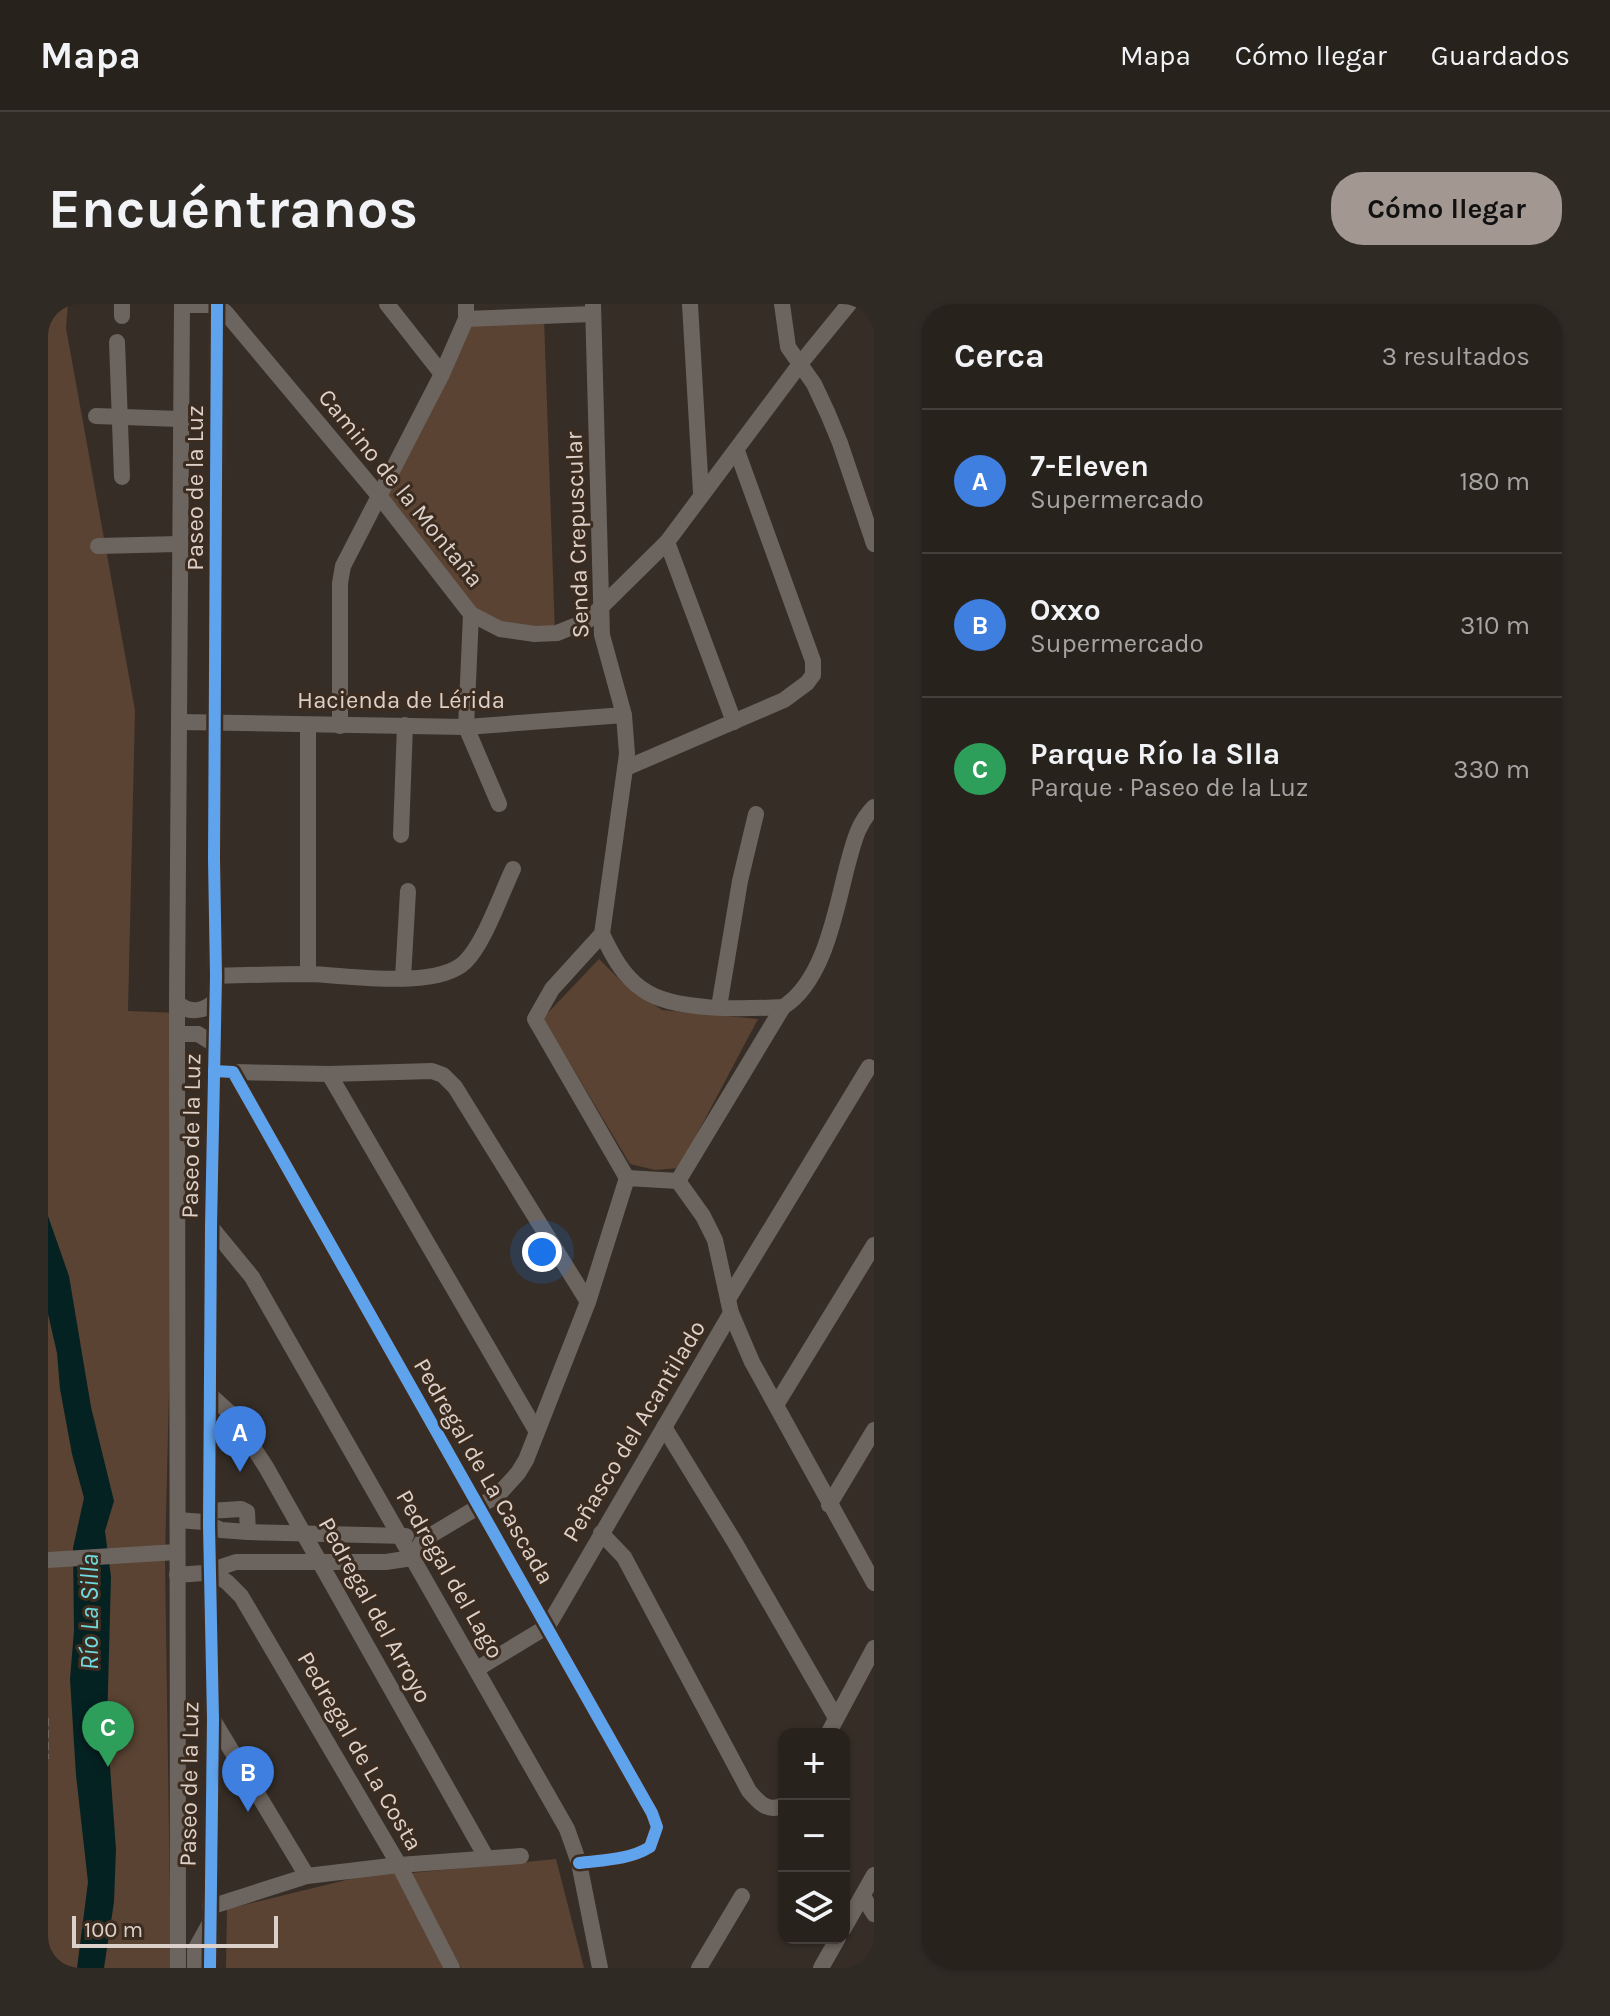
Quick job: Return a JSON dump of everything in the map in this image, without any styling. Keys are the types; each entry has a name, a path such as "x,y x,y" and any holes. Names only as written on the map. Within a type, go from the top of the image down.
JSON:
{"street":[{"path":"182,304 217,304"},
{"name":"Paseo de la Luz","path":"178,1968 177,1575 171,1552 178,1520 177,1002 182,304"},
{"name":"Camino de la Montaña","path":"217,304 380,497 471,614 500,629 535,634 573,629 600,610 667,542 701,493 737,451 800,364 849,304"},
{"name":"Paseo de la Luz","path":"210,1968 213,1719 209,1518 216,976 217,304"},
{"path":"387,304 442,374"},
{"path":"690,304 701,493"},
{"path":"782,304 785,339 814,384 840,443 874,544"},
{"path":"340,726 340,575 346,557 442,374 466,311 593,309"},
{"name":"Senda Crepuscular","path":"593,309 602,635 628,740 602,934"},
{"path":"117,342 122,477"},
{"path":"96,416 179,419"},
{"path":"626,768 795,693 813,675 813,661 737,451"},
{"path":"667,542 734,722"},
{"path":"98,546 179,544"},
{"path":"471,614 466,727 499,804"},
{"name":"Hacienda de Lérida","path":"179,722 466,727 624,715"},
{"path":"308,725 308,974"},
{"path":"401,835 405,725"},
{"path":"678,1181 783,1007 805,988 831,927 856,832 874,807"},
{"path":"719,1007 740,881 756,814"},
{"path":"216,976 308,974 403,978 446,973 462,965 476,948 513,869"},
{"path":"403,978 408,891"},
{"path":"177,1575 210,1571 236,1562 386,1562 412,1558 423,1540 498,1495 518,1473 588,1302 627,1178 536,1024 536,1014 552,989 602,934 626,975 643,990 663,1000 719,1007 783,1007"},
{"path":"177,1002 181,1007 194,1010 204,1009 215,1001"},
{"path":"179,1034 198,1034 214,1044"},
{"name":"Peñasco del Acantilado","path":"477,1669 548,1626 869,1067"},
{"path":"214,1071 329,1074 432,1071 448,1079 588,1302"},
{"name":"Pedregal de La Cascada","path":"233,1072 548,1626 657,1827 650,1847 639,1854 579,1863"},
{"path":"329,1074 537,1432"},
{"path":"627,1178 678,1181"},
{"path":"678,1181 703,1216 715,1240 730,1306 752,1362 874,1583"},
{"name":"Pedregal del Lago","path":"211,1227 252,1277 567,1829 579,1863 600,1968"},
{"path":"776,1405 874,1245"},
{"name":"Pedregal del Arroyo","path":"210,1395 241,1428 305,1534 486,1857"},
{"path":"664,1427 836,1718"},
{"path":"829,1505 874,1430"},
{"path":"178,1520 209,1518 221,1530 400,1535 423,1540"},
{"path":"601,1533 624,1557 749,1791 758,1801 778,1807"},
{"path":"48,1560 171,1552"},
{"name":"Pedregal de La Costa","path":"210,1571 241,1596 399,1865 452,1968"},
{"path":"831,1728 874,1648"},
{"path":"213,1719 307,1876"},
{"path":"195,1968 195,1950 210,1915 307,1876 521,1856"},
{"path":"850,1918 874,1875"},
{"path":"699,1968 742,1896"},
{"path":"863,1896 874,1914"},
{"path":"821,1968 835,1944"}],"path":[{"path":"48,1718 48,1759"}],"shaded area":[{"path":"48,304 68,304 66,328 135,710 128,1011 178,1013 165,1559 171,1968 48,1968"},
{"path":"466,319 544,319 555,633 483,622 380,497"},
{"path":"599,959 624,984 662,1010 758,1019 679,1168 655,1170 630,1164 543,1018"},
{"path":"556,1859 584,1968 461,1968 411,1873"},
{"path":"395,1868 443,1968 226,1968 227,1909"}],"water":[{"name":"Río La Silla","path":"48,1216 69,1276 91,1407 114,1501 105,1531 111,1577 107,1726 116,1849 114,1902 104,1968 77,1968 88,1882 76,1775 70,1679 74,1631 73,1548 84,1498 72,1454 48,1314"}],"cycle path":[{"path":"210,1968 213,1719 209,1525 216,976 217,304"},
{"path":"214,1071 233,1072 652,1813 657,1827 650,1847 625,1857 579,1863"}],"place":[{"name":"7-Eleven","path":"240,1472"},
{"name":"Parque Río la Slla","path":"108,1767"},
{"name":"Oxxo","path":"248,1812"}]}
